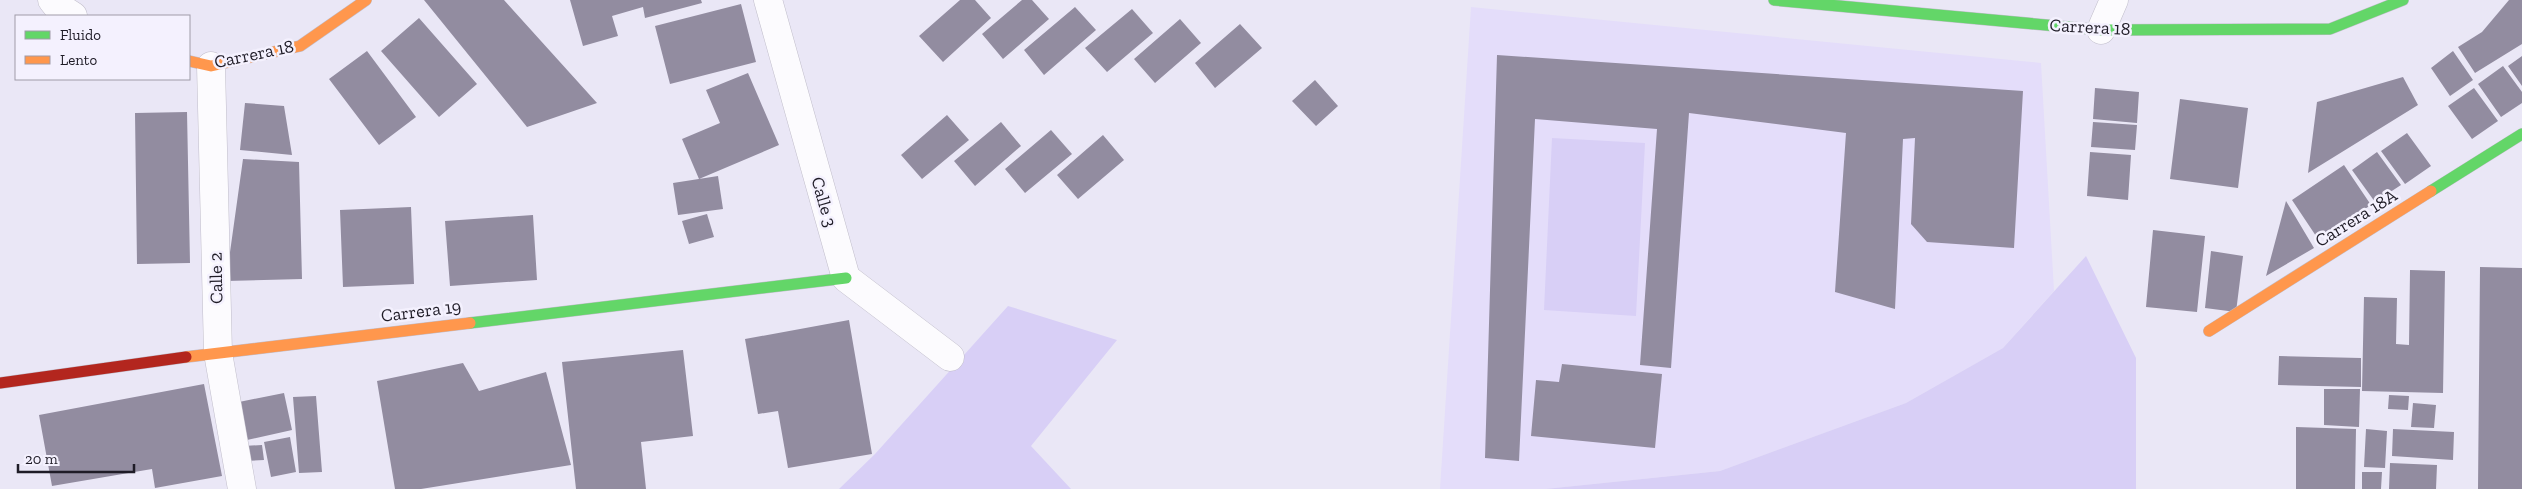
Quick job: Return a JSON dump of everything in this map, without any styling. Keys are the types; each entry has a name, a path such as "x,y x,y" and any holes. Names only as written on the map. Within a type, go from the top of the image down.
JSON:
{"street":[{"path":"52,0 56,5 71,15"},
{"name":"Carrera 18","path":"200,63 300,46 366,0"},
{"name":"Calle 3","path":"768,0 846,278"},
{"name":"Carrera 18","path":"1774,0 2101,30 2330,29 2403,0"},
{"path":"2101,30 2114,0"},
{"name":"Calle 2","path":"200,63 218,353 242,489"},
{"name":"Carrera 18A","path":"2209,331 2522,134"},
{"path":"846,278 950,357"},
{"name":"Carrera 19","path":"0,382 218,353 846,278"}],"shaded area":[{"path":"1471,7 2041,63 2054,291 2003,348 1906,403 1720,471 1545,489 1440,489"},
{"path":"1552,138 1645,143 1636,316 1544,310"},
{"path":"2086,256 2136,358 2136,489 1545,489 1720,471 1906,403 2003,348"},
{"path":"1008,306 1117,340 1031,446 1071,489 839,489 875,454"}],"building":[{"path":"424,0 504,0 597,103 527,127"},
{"path":"570,0 701,0 702,3 645,18 643,7 612,16 618,36 583,46"},
{"path":"960,0 975,0 991,18 943,62 919,36"},
{"path":"1022,0 1032,0 1049,19 1003,59 982,34"},
{"path":"2509,0 2522,0 2522,44 2475,73 2458,47 2482,32"},
{"path":"741,4 756,62 670,84 655,26"},
{"path":"1075,7 1096,30 1044,75 1024,50"},
{"path":"1132,9 1153,33 1107,72 1085,48"},
{"path":"419,18 477,84 439,117 381,51"},
{"path":"1180,19 1201,43 1155,83 1134,59"},
{"path":"1240,24 1262,48 1215,88 1195,63"},
{"path":"367,51 416,117 379,145 329,79"},
{"path":"2453,51 2473,80 2450,96 2431,68"},
{"path":"1497,55 2023,91 2014,248 1927,242 1911,224 1915,138 1903,139 1895,309 1835,292 1846,133 1689,113 1671,368 1640,365 1657,129 1535,119 1519,461 1485,458"},
{"path":"2522,56 2522,86 2508,66"},
{"path":"2503,66 2522,92 2522,103 2501,117 2478,84"},
{"path":"748,73 779,145 699,179 682,139 720,123 706,90"},
{"path":"2403,77 2418,105 2308,173 2317,102"},
{"path":"1315,80 1338,106 1316,126 1292,101"},
{"path":"2095,88 2139,92 2137,123 2093,119"},
{"path":"2474,88 2498,121 2472,139 2448,106"},
{"path":"2180,99 2248,108 2238,188 2170,179"},
{"path":"245,103 284,106 292,155 240,150"},
{"path":"187,112 190,263 137,264 135,113"},
{"path":"947,115 969,140 922,179 901,155"},
{"path":"1001,122 1021,146 975,186 954,161"},
{"path":"2093,122 2137,125 2135,150 2091,147"},
{"path":"1051,130 1072,154 1025,193 1005,169"},
{"path":"2407,133 2431,166 2405,184 2381,151"},
{"path":"1103,135 1124,160 1078,199 1057,175"},
{"path":"2090,152 2131,155 2128,200 2087,196"},
{"path":"2377,152 2401,185 2375,202 2352,170"},
{"path":"243,159 299,162 302,279 226,281"},
{"path":"2344,165 2371,205 2318,239 2292,200"},
{"path":"718,176 723,209 678,215 673,183"},
{"path":"2286,201 2314,248 2266,276"},
{"path":"411,207 414,284 343,287 340,210"},
{"path":"707,214 714,237 689,244 682,221"},
{"path":"533,215 537,280 450,286 445,221"},
{"path":"2153,230 2205,236 2197,312 2146,307"},
{"path":"2211,251 2243,256 2236,312 2205,308"},
{"path":"2480,267 2522,268 2522,489 2478,489"},
{"path":"2410,270 2445,271 2443,393 2362,391 2364,297 2397,298 2396,344 2409,345"},
{"path":"849,320 872,454 788,468 778,411 758,414 745,339"},
{"path":"683,350 693,436 641,442 646,489 576,489 562,362"},
{"path":"2279,356 2361,358 2361,387 2278,385"},
{"path":"463,363 479,391 546,372 571,465 421,489 395,489 377,381"},
{"path":"1562,364 1662,374 1655,448 1531,436 1536,380 1559,382"},
{"path":"204,384 222,476 155,488 152,469 52,486 39,415"},
{"path":"2324,389 2360,389 2359,427 2324,425"},
{"path":"284,393 292,430 247,440 239,402"},
{"path":"2389,395 2409,396 2408,410 2388,409"},
{"path":"316,396 322,472 299,473 293,397"},
{"path":"2413,403 2436,405 2434,428 2411,427"},
{"path":"2296,427 2356,429 2355,489 2296,489"},
{"path":"2366,429 2387,431 2385,468 2364,467"},
{"path":"2393,429 2454,432 2453,460 2392,456"},
{"path":"290,437 296,472 271,477 264,442"},
{"path":"262,445 264,460 244,461 243,446"},
{"path":"2390,463 2437,465 2436,489 2389,489"},
{"path":"2362,472 2382,472 2381,489 2362,489"}],"traffic: fast":[{"path":"1774,0 2101,30 2330,29 2403,0"},
{"path":"2431,191 2522,134"},
{"path":"470,323 846,278"}],"traffic: slow":[{"path":"190,61 211,66 300,46 366,0"},
{"path":"2209,331 2431,191"},
{"path":"186,357 470,323"}],"traffic: jam":[{"path":"0,383 186,357"}]}
